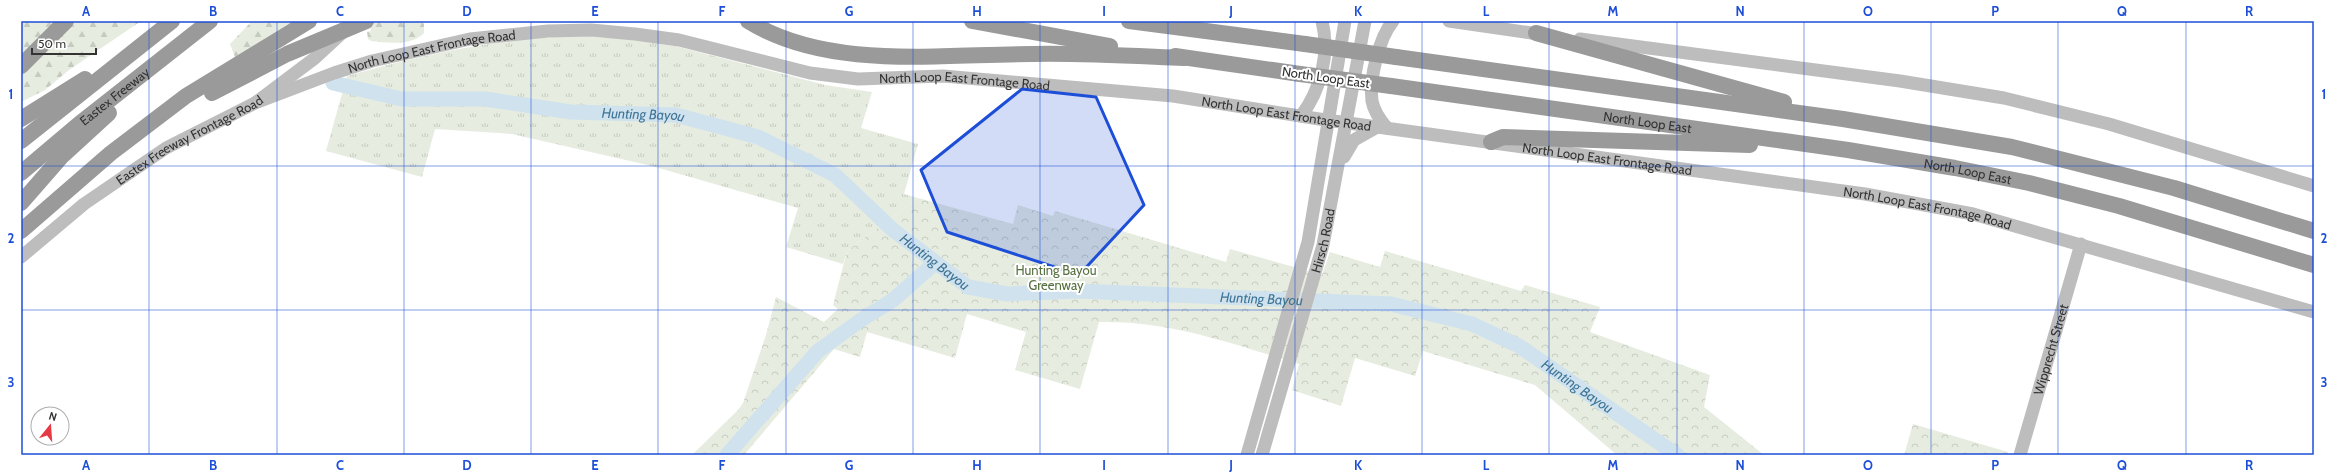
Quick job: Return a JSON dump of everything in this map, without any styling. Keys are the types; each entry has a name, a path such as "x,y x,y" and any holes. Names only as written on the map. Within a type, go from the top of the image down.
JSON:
{"highway":[{"path":"23,64 51,21"},
{"path":"23,64 66,21"},
{"name":"Eastex Freeway","path":"21,141 172,21"},
{"name":"Eastex Freeway","path":"21,173 79,124 210,21"},
{"path":"26,226 126,141 309,21"},
{"path":"209,88 366,21"},
{"path":"748,21 778,36 799,44 849,54 1034,54 1184,58"},
{"name":"North Loop East","path":"972,21 1059,38 1184,58 1848,150 1948,167 2060,191 2204,230 2314,265"},
{"path":"1129,21 1843,119 2040,154 2174,188 2314,231"},
{"path":"1163,21 1199,30"},
{"path":"1536,33 1843,119"},
{"path":"21,119 150,39"},
{"path":"21,203 71,148 186,39"},
{"path":"1491,142 1503,137 1848,150"},
{"path":"2290,224 2314,225"},
{"path":"2268,251 2314,272"}],"main road":[{"name":"Eastex Freeway Frontage Road","path":"21,257 84,204 166,148 255,103 315,58 355,21"},
{"path":"1301,116 1313,97 1321,74 1325,54 1325,32 1322,21"},
{"name":"Hirsch Road","path":"1247,455 1308,242 1327,120 1345,21"},
{"name":"Hirsch Road","path":"1262,455 1323,245 1365,21"},
{"path":"1337,175 1349,146 1354,140 1382,128 1372,101 1376,61 1380,44 1393,21"},
{"path":"1449,21 1900,81 2004,98 2109,124 2314,186"},
{"name":"North Loop East Frontage Road","path":"255,103 334,73 412,50 514,33 591,30 679,40 810,73 858,79 943,76 1173,96 1382,128 1865,194 1973,214 2314,312"},
{"name":"Wipprecht Street","path":"2020,455 2081,244"}],"highlighted area":[{"path":"1022,89 1096,97 1144,205 1079,275 947,232 921,170"}],"green space":[{"path":"21,21 141,21 69,70 45,90 21,102"},
{"path":"252,21 297,21 235,57 230,44"},
{"path":"376,21 421,21 424,24 424,33 413,40 406,42 392,43 371,41 368,39 367,32 371,31 370,25"},
{"path":"576,36 629,39 679,47 825,85 872,92 861,128 918,144 904,194 918,198 847,251 843,264 786,247 798,208 652,166 512,134 435,129 422,177 326,151 347,76 403,61 460,49 517,40"},
{"name":"Hunting Bayou Greenway","path":"918,198 1013,224 1018,205 1053,216 1055,211 1226,262 1230,249 1322,275 1330,252 1380,267 1385,251 1521,291 1525,285 1600,307 1590,332 1710,375 1704,407 1764,455 1617,455 1535,385 1423,351 1415,376 1355,358 1341,406 1292,390 1299,364 1225,341 1176,329 1125,322 1099,322 1080,389 1015,370 1026,332 967,314 955,358 867,332 860,357 834,349 744,455 692,455 738,410 743,403 766,335 776,297 824,322 838,309 833,305 847,251"},
{"path":"1913,424 2008,452 2008,455 1904,455"}],"waterway":[{"name":"Hunting Bayou","path":"333,83 402,99 485,99 571,112 676,115 758,137 835,175 893,230 968,287 1007,294 1077,291 1391,304 1472,324 1519,346 1677,455"},
{"path":"727,455 818,351 861,320 893,300 935,263"}]}
